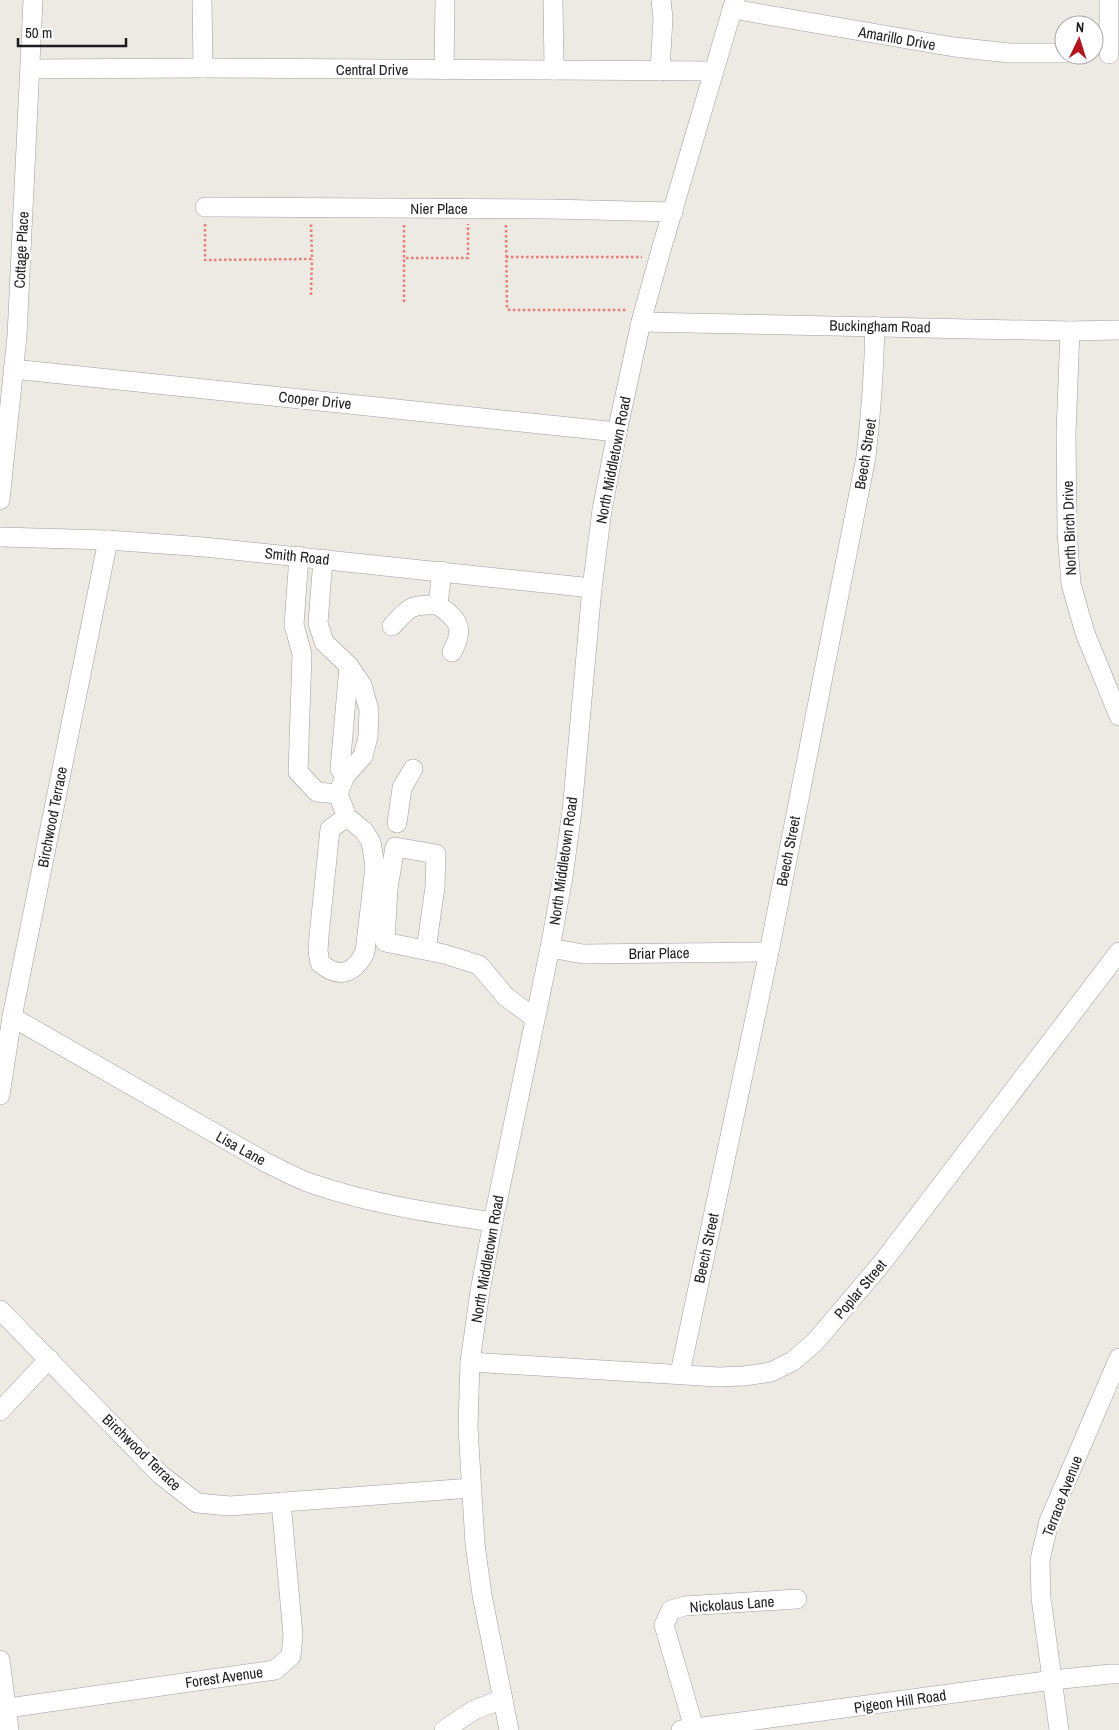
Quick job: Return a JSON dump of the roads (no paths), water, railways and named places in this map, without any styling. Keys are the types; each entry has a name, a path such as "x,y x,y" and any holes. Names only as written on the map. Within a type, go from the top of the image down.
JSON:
{"street":[{"name":"Cottage Place","path":"0,500 17,336 33,0"},
{"path":"202,0 203,68"},
{"path":"444,70 445,0"},
{"path":"553,0 554,70"},
{"path":"660,71 663,18 662,0"},
{"path":"1107,54 1109,0"},
{"name":"Amarillo Drive","path":"733,4 954,47 1009,53 1054,53"},
{"name":"North Middletown Road","path":"509,1730 482,1595 475,1544 468,1427 470,1362 480,1291 493,1222 563,877 572,811 592,588 602,510 617,432 635,316 673,212 733,4"},
{"name":"Central Drive","path":"31,69 203,68 714,71"},
{"name":"Nier Place","path":"205,207 673,212"},
{"name":"Buckingham Road","path":"635,316 875,326 1070,331 1119,330"},
{"name":"Beech Street","path":"680,1373 769,952 866,457 872,404 875,326"},
{"name":"North Birch Drive","path":"1070,331 1066,433 1067,532 1071,584 1085,633 1119,716"},
{"name":"Cooper Drive","path":"13,369 617,432"},
{"name":"Smith Road","path":"0,537 108,540 204,547 323,558 592,588"},
{"name":"Birchwood Terrace","path":"0,1096 12,1017 108,540"},
{"path":"299,556 294,625 302,654 298,772 317,792 338,794"},
{"path":"323,558 318,623 324,642 349,666 362,685 369,710 368,737 363,756 345,776 338,794 347,817 364,831 371,842 375,866 364,952 359,964 351,970 334,972 320,963 318,951 319,936 330,829 347,817"},
{"path":"438,606 442,572"},
{"path":"392,626 410,608 420,605 438,606 453,616 460,628 458,640 452,652"},
{"path":"302,654 324,642"},
{"path":"345,776 340,769 349,666"},
{"path":"413,770 402,788 388,888 385,942 444,954 479,965 506,997 535,1018"},
{"path":"397,834 436,854 436,887 426,950"},
{"path":"375,866 388,888"},
{"name":"Briar Place","path":"550,948 583,954 769,952"},
{"name":"Poplar Street","path":"470,1362 680,1373 718,1377 771,1372 793,1361 815,1342 882,1263 1119,952"},
{"name":"Lisa Lane","path":"12,1017 267,1164 311,1184 360,1198 428,1212 493,1222"},
{"name":"Birchwood Terrace","path":"0,1310 161,1475 197,1503 230,1506 471,1488"},
{"name":"Terrace Avenue","path":"1059,1730 1040,1598 1040,1560 1049,1521 1119,1358"},
{"path":"0,1410 49,1359"},
{"name":"Forest Avenue","path":"3,1709 275,1670 291,1656 293,1635 280,1502"},
{"name":"Nickolaus Lane","path":"688,1729 664,1625 671,1610 685,1606 797,1599"},
{"path":"0,1660 3,1709 9,1730"},
{"name":"Pigeon Hill Road","path":"688,1729 804,1722 1052,1680 1119,1674"},
{"path":"444,1730 474,1710 503,1699"}]}
